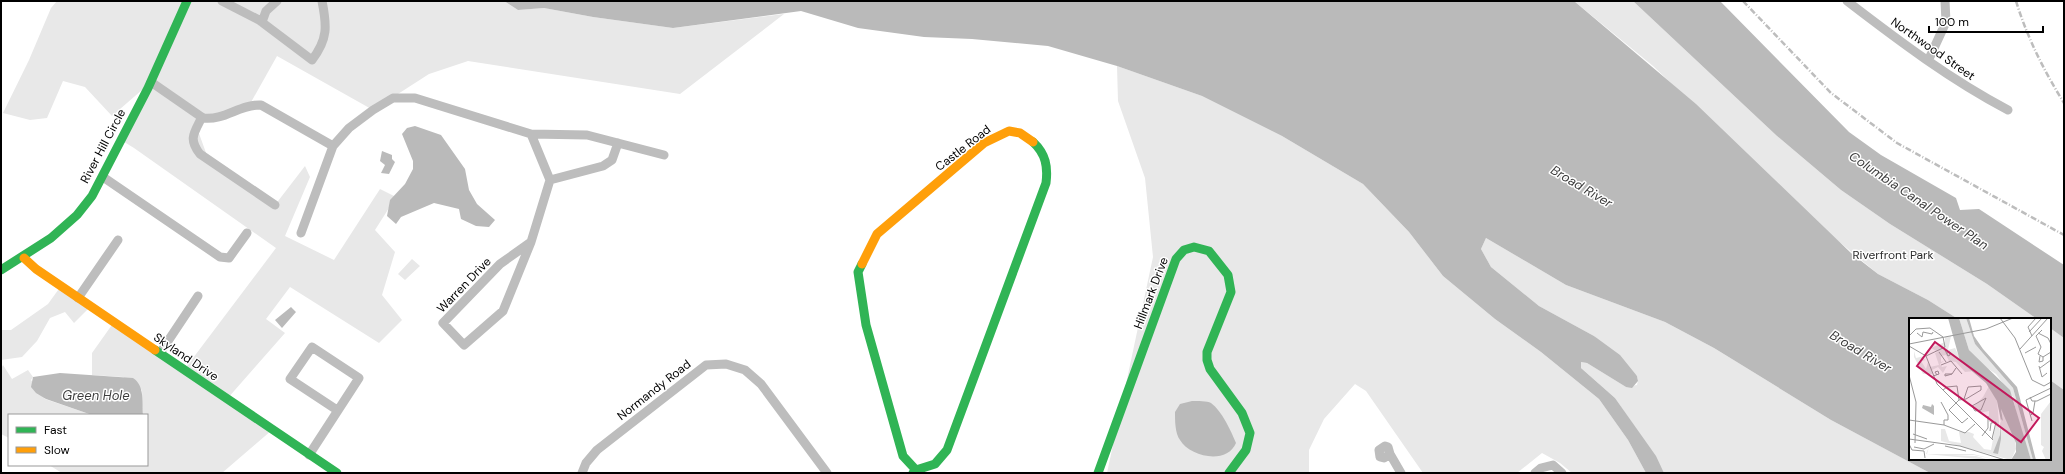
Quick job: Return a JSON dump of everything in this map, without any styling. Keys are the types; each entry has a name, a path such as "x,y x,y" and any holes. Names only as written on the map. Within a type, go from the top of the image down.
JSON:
{"street":[{"name":"River Hill Circle","path":"1,270 24,258 78,214 103,177 151,82 187,1"},
{"path":"222,1 262,22 312,60 321,48 327,23 322,1"},
{"path":"262,22 266,11 277,1"},
{"name":"Northwood Street","path":"1847,1 1971,91 2008,110"},
{"path":"1928,61 1946,22 1945,1"},
{"path":"151,82 202,117 214,119 250,104 261,104 333,146"},
{"path":"302,233 333,146 349,128 373,110 393,98 415,98 531,134 586,134 664,155"},
{"path":"202,117 193,138 193,145 200,154 275,205"},
{"name":"Castle Road","path":"1013,131 1026,136 1038,145 1046,157 1048,169 1046,184 947,450 935,464 914,471 903,456 866,324 858,272 877,234 984,143 1000,133 1013,131"},
{"path":"531,134 550,180 603,166 612,160 618,143"},
{"path":"103,177 220,257 228,258 247,233"},
{"name":"Warren Drive","path":"531,242 500,264 443,323 464,345 504,311 531,242 550,180"},
{"path":"78,298 118,240"},
{"name":"Hillmark Drive","path":"1098,473 1176,260 1184,250 1194,247 1209,251 1216,258 1228,275 1231,292 1207,352 1206,360 1210,369 1245,417 1250,429 1250,440 1245,452 1229,473"},
{"name":"Skyland Drive","path":"24,258 36,269 78,298 337,473"},
{"path":"160,353 198,296"},
{"path":"309,455 359,378 312,347 290,379 337,410"},
{"name":"Normandy Road","path":"582,473 586,463 597,450 706,365 726,364 745,370 761,384 827,473"},
{"path":"1390,454 1401,473"},
{"path":"1535,473 1541,468 1553,465 1562,473"}],"green space":[{"path":"57,1 504,1 518,10 544,8 593,17 673,28 784,14 680,94 468,61 429,74 373,110 277,56 250,104 204,118 197,128 209,161 275,205 305,166 310,177 285,236 334,260 380,189 396,197 375,230 395,252 382,295 402,320 379,343 290,287 266,319 285,333 227,399 272,430 222,473 62,473 51,466 148,466 148,414 143,414 142,390 123,377 92,375 92,353 114,322 184,370 276,248 121,140 150,83 112,116 85,87 63,81 47,118 30,120 3,113 29,60 51,8"},
{"name":"Riverfront Park","path":"1574,1 1633,1 1777,136 1841,190 1890,224 1987,284 2036,318 1956,318 1928,300 1878,274 1825,230 1653,66"},
{"path":"1117,66 1202,96 1282,136 1363,184 1409,232 1443,276 1495,319 1541,352 1599,399 1628,440 1646,473 1572,473 1560,463 1542,453 1517,473 1423,473 1366,391 1355,384 1324,419 1309,450 1309,473 1107,473 1153,257 1145,178 1118,101"},
{"path":"1486,238 1566,285 1665,322 1714,348 1831,420 1930,473 1664,473 1655,456 1615,398 1580,367 1581,362 1587,363 1626,387 1637,385 1637,376 1594,336 1539,306 1491,267 1481,249"},
{"path":"412,259 420,266 405,280 398,274"},
{"path":"61,286 91,306 74,323 65,312 50,318 37,341 22,357 1,360 1,330 11,330 48,304"},
{"path":"2051,329 2064,338 2064,390 2051,381"},
{"path":"3,365 12,379 28,370 33,377 31,380 45,399 89,414 8,414 8,438 1,434 1,369"}],"water":[{"name":"Broad River","path":"504,1 1574,1 1696,104 1851,253 1878,274 1928,300 1956,318 1909,318 1909,460 2051,460 2051,381 2064,390 2064,473 1930,473 1831,420 1714,348 1665,322 1566,285 1486,238 1481,249 1491,267 1539,306 1594,336 1620,355 1637,376 1638,381 1632,388 1626,387 1587,363 1581,362 1581,368 1615,398 1656,456 1664,473 1646,473 1628,440 1599,399 1541,352 1495,319 1443,276 1409,232 1363,184 1282,136 1202,96 1117,66 1048,46 972,39 924,37 858,28 801,11 673,28 593,17 544,8 518,10"},
{"name":"Columbia Canal Power Plan","path":"1633,1 1720,1 1849,132 1881,155 1956,198 1960,210 1979,209 2064,265 2064,338 2051,329 2051,318 2036,318 1987,284 1890,224 1841,190 1777,136"},
{"path":"415,126 441,135 465,169 469,190 477,204 495,220 489,227 476,226 461,219 459,209 434,203 401,217 396,224 387,216 390,200 405,184 413,169 413,161 402,134 407,128"},
{"path":"382,151 392,155 392,159 395,162 389,174 381,173 385,165 380,161"},
{"path":"291,307 296,312 282,328 275,320"},
{"name":"Green Hole","path":"60,373 133,378 137,381 141,390 143,414 89,414 46,399 36,393 31,387 33,377"},
{"path":"1192,401 1209,402 1219,411 1229,427 1236,443 1231,450 1225,454 1208,456 1192,451 1180,440 1176,430 1175,412 1180,404"}],"railway":[{"path":"1743,1 1831,93 1897,143 2064,235"},
{"path":"2016,1 2025,28 2037,54 2064,103"}],"traffic: fast":[{"path":"1,270 51,238 77,215 92,196 148,88 187,1"},
{"path":"913,473 916,470 935,464 947,450 1046,183 1047,172 1045,161 1041,151 1033,142"},
{"path":"1098,473 1176,259 1184,250 1194,247 1209,251 1228,275 1231,292 1207,352 1207,360 1210,369 1242,413 1250,433 1246,450 1229,473"},
{"path":"862,264 858,272 866,325 903,456 916,470"},
{"path":"155,350 337,473"}],"traffic: slow":[{"path":"862,264 877,234 984,143 1009,131 1020,133 1033,142"},
{"path":"24,258 36,269 155,350"}]}
